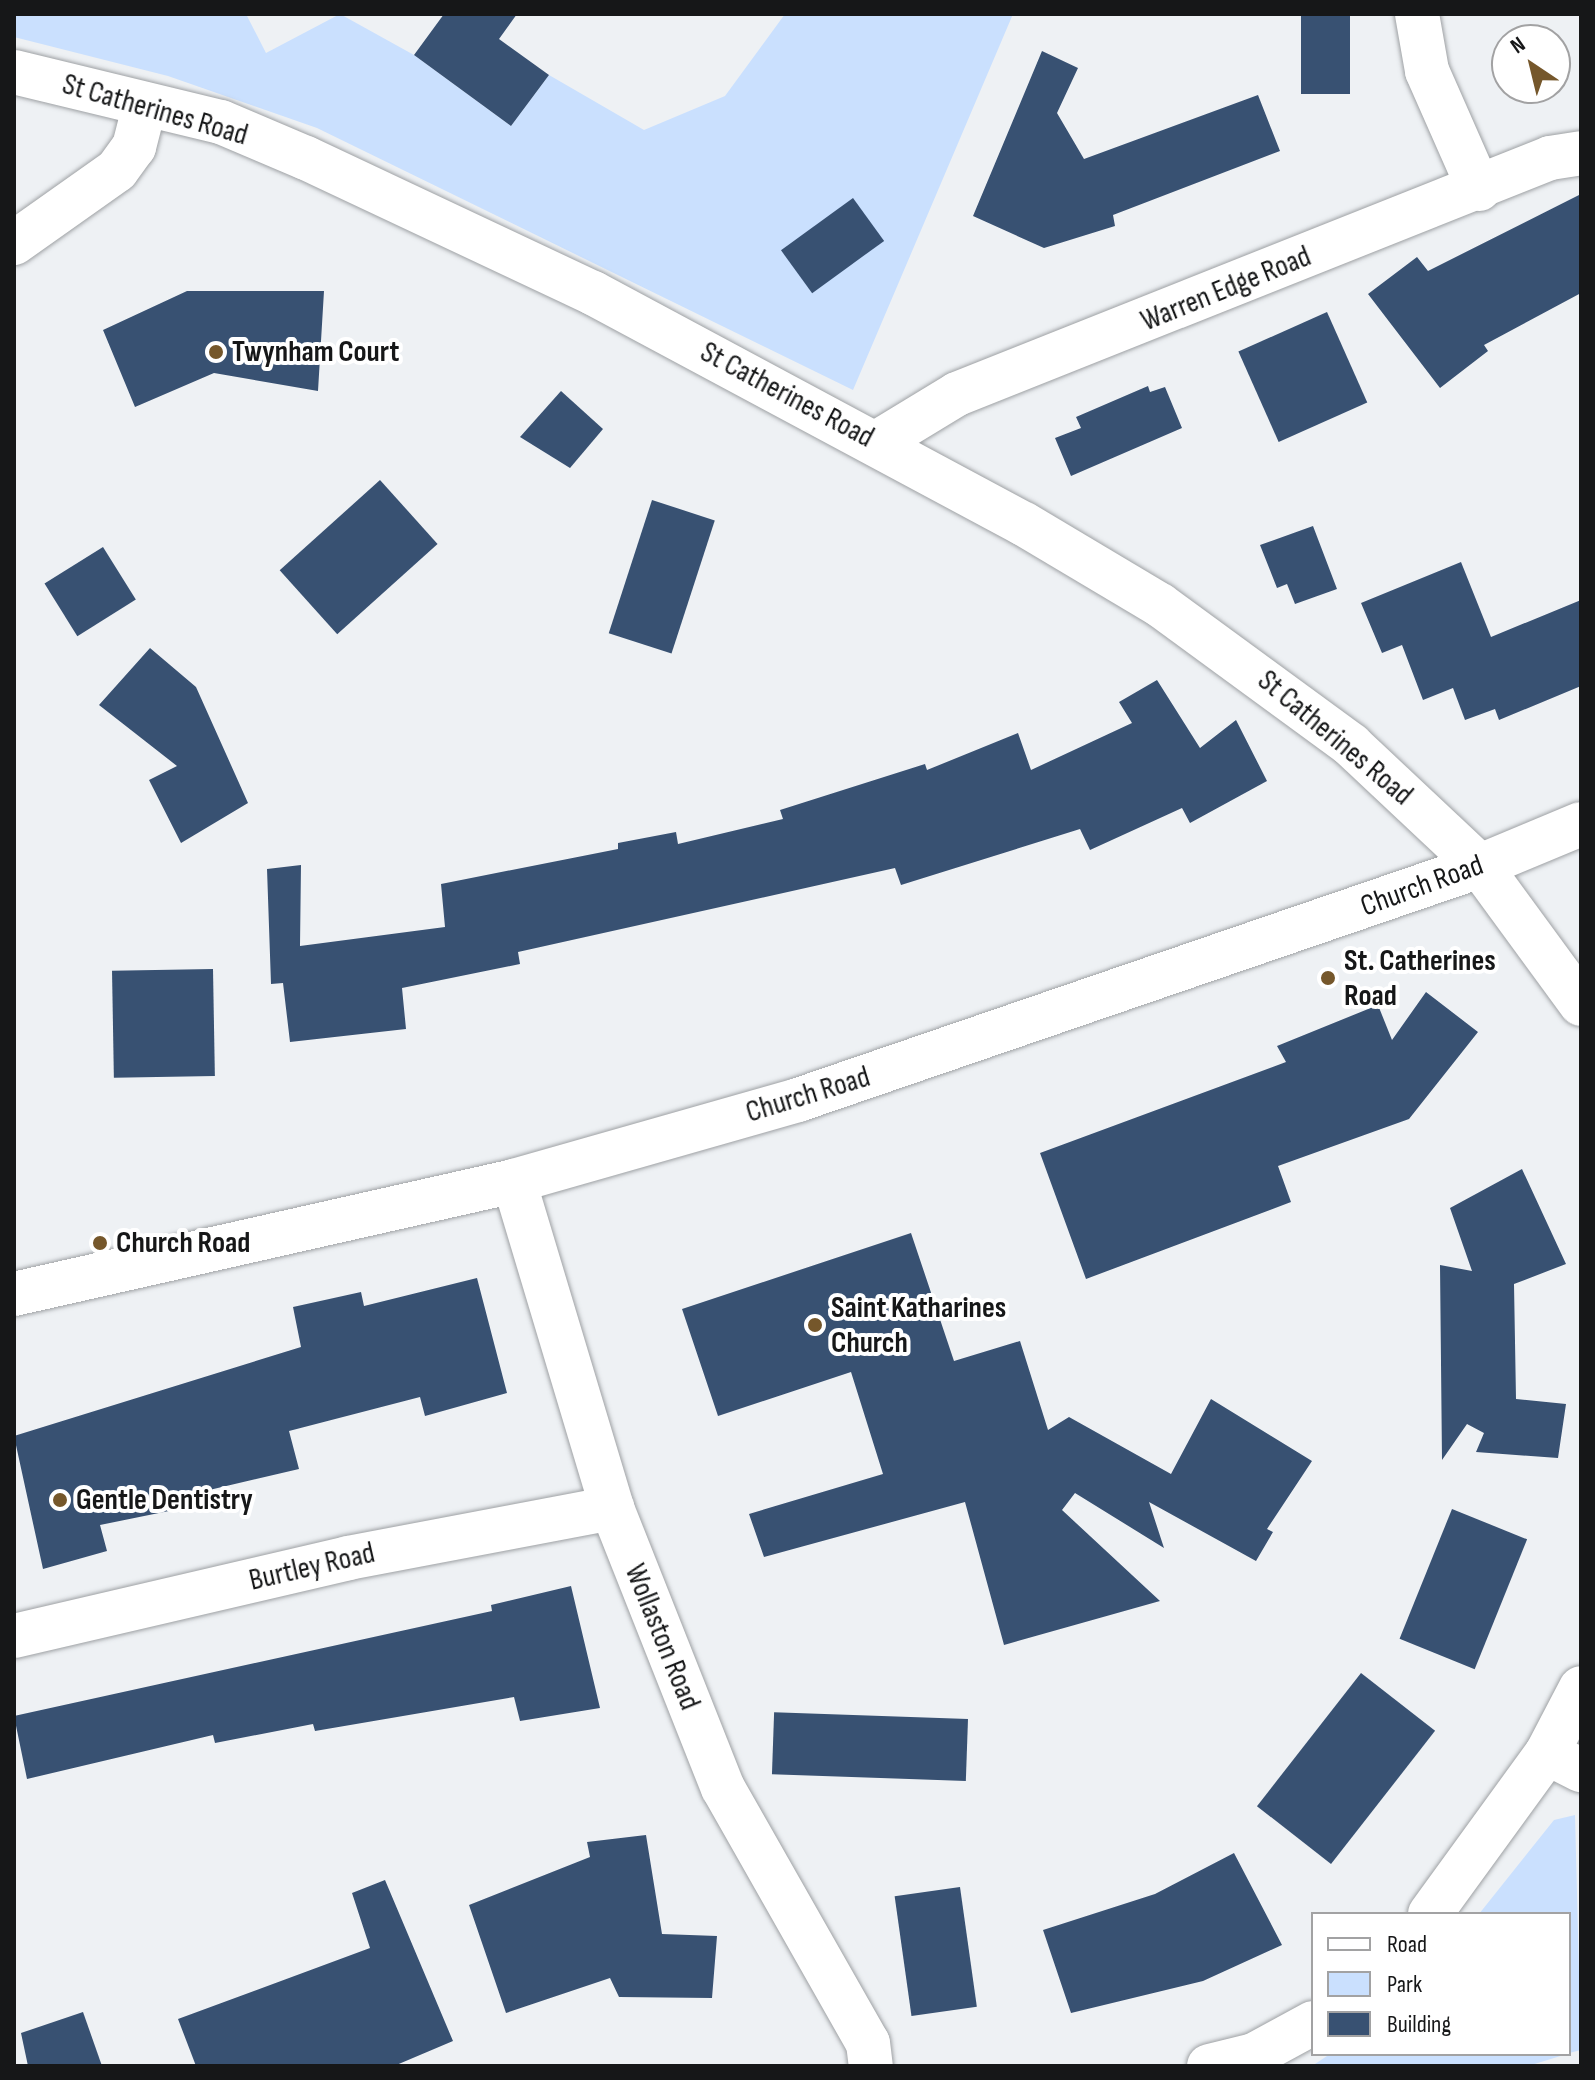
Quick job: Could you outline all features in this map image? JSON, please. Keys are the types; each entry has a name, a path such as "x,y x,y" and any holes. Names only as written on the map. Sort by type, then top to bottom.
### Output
{"street":[{"path":"1417,14 1427,71 1479,189"},
{"name":"St Catherines Road","path":"14,72 221,122 425,211 878,442 1248,664 1351,745 1480,866 1581,1004"},
{"path":"14,243 117,170 134,147 145,104"},
{"name":"Warren Edge Road","path":"878,442 957,394 1479,189 1550,158 1581,153"},
{"name":"Church Road","path":"14,1294 514,1181 798,1100 1480,866 1581,824"},
{"name":"Wollaston Road","path":"514,1181 612,1508 723,1788 868,2043 871,2066"},
{"name":"Burtley Road","path":"14,1636 348,1558 612,1508"},
{"path":"1432,1912 1564,1761 1581,1688"},
{"path":"1209,2066 1254,2055 1311,2024"}],"green space":[{"path":"14,14 246,14 266,53 340,14 414,55 511,126 549,75 644,130 725,96 785,14 1013,14 853,390 317,128 168,76 14,37"},
{"path":"1575,1815 1581,2050 1571,2052 1571,1912 1481,1912 1554,1820"},
{"path":"1327,2056 1560,2056 1528,2066 1312,2066"}],"building":[{"path":"444,14 517,14 499,39 549,75 511,126 414,55"},
{"path":"1301,14 1350,14 1350,94 1301,94"},
{"path":"1042,51 1078,68 1057,113 1084,159 1258,95 1280,151 1113,215 1115,226 1044,248 973,216"},
{"path":"1581,194 1581,293 1484,345 1488,351 1440,388 1368,294 1417,257 1428,271"},
{"path":"853,198 884,241 812,293 781,250"},
{"name":"Twynham Court","path":"187,291 324,291 318,391 214,373 135,407 103,330"},
{"path":"1327,312 1367,402 1279,442 1238,351"},
{"path":"1148,386 1150,392 1165,387 1182,428 1071,476 1055,438 1081,428 1076,417"},
{"path":"561,391 603,429 570,468 520,437"},
{"path":"380,480 438,544 337,634 280,570"},
{"path":"652,500 715,520 672,654 609,633"},
{"path":"1313,526 1337,589 1295,604 1287,584 1277,588 1260,545"},
{"path":"103,547 136,600 77,636 44,584"},
{"path":"1461,562 1491,637 1581,600 1581,686 1499,720 1495,709 1465,720 1453,688 1423,700 1402,645 1382,653 1361,603"},
{"path":"150,648 196,687 248,803 181,843 149,780 177,766 99,705"},
{"path":"1157,680 1200,748 1236,720 1267,781 1190,823 1182,808 1090,850 1080,829 901,885 895,868 518,952 520,964 402,988 406,1029 290,1042 283,983 271,984 267,869 301,865 300,946 445,927 441,884 618,849 618,843 676,832 678,844 783,819 780,810 925,764 927,770 1018,733 1031,770 1132,723 1119,702"},
{"path":"213,969 215,1076 114,1078 112,971"},
{"path":"1426,992 1478,1032 1409,1119 1278,1166 1291,1202 1086,1279 1040,1153 1286,1062 1277,1046 1378,1005 1392,1040"},
{"path":"1522,1169 1566,1264 1514,1284 1516,1399 1566,1404 1558,1458 1476,1452 1484,1433 1467,1424 1442,1460 1440,1265 1472,1271 1450,1208"},
{"path":"911,1233 954,1361 1020,1341 1048,1430 1069,1417 1171,1474 1211,1399 1312,1461 1267,1529 1273,1532 1256,1561 1149,1502 1164,1548 1075,1493 1062,1510 1160,1601 1004,1645 965,1502 764,1557 749,1514 883,1474 851,1372 718,1416 682,1309"},
{"path":"477,1278 507,1393 425,1416 420,1397 289,1431 299,1469 205,1491 208,1503 100,1525 107,1551 43,1569 14,1436 301,1347 293,1307 361,1292 364,1306"},
{"path":"1452,1509 1527,1539 1475,1669 1400,1639"},
{"path":"571,1586 600,1708 520,1721 514,1697 315,1731 313,1724 215,1743 213,1735 27,1779 14,1716 492,1611 491,1605"},
{"path":"1361,1673 1435,1731 1331,1864 1257,1806"},
{"path":"774,1712 968,1719 966,1781 772,1774"},
{"path":"646,1835 662,1934 717,1936 712,1998 619,1997 610,1978 506,2013 469,1905 590,1857 587,1842"},
{"path":"1234,1853 1282,1945 1203,1981 1071,2013 1043,1930 1155,1894"},
{"path":"385,1880 453,2041 394,2066 196,2066 178,2019 370,1948 352,1893"},
{"path":"960,1887 977,2007 911,2016 895,1896"},
{"path":"83,2012 102,2066 28,2066 21,2033"}],"place":[{"name":"Twynham Court","path":"216,352"},
{"name":"St. Catherines Road","path":"1328,978"},
{"name":"Church Road","path":"100,1243"},
{"name":"Saint Katharines Church","path":"815,1325"},
{"name":"Gentle Dentistry","path":"60,1500"}]}
